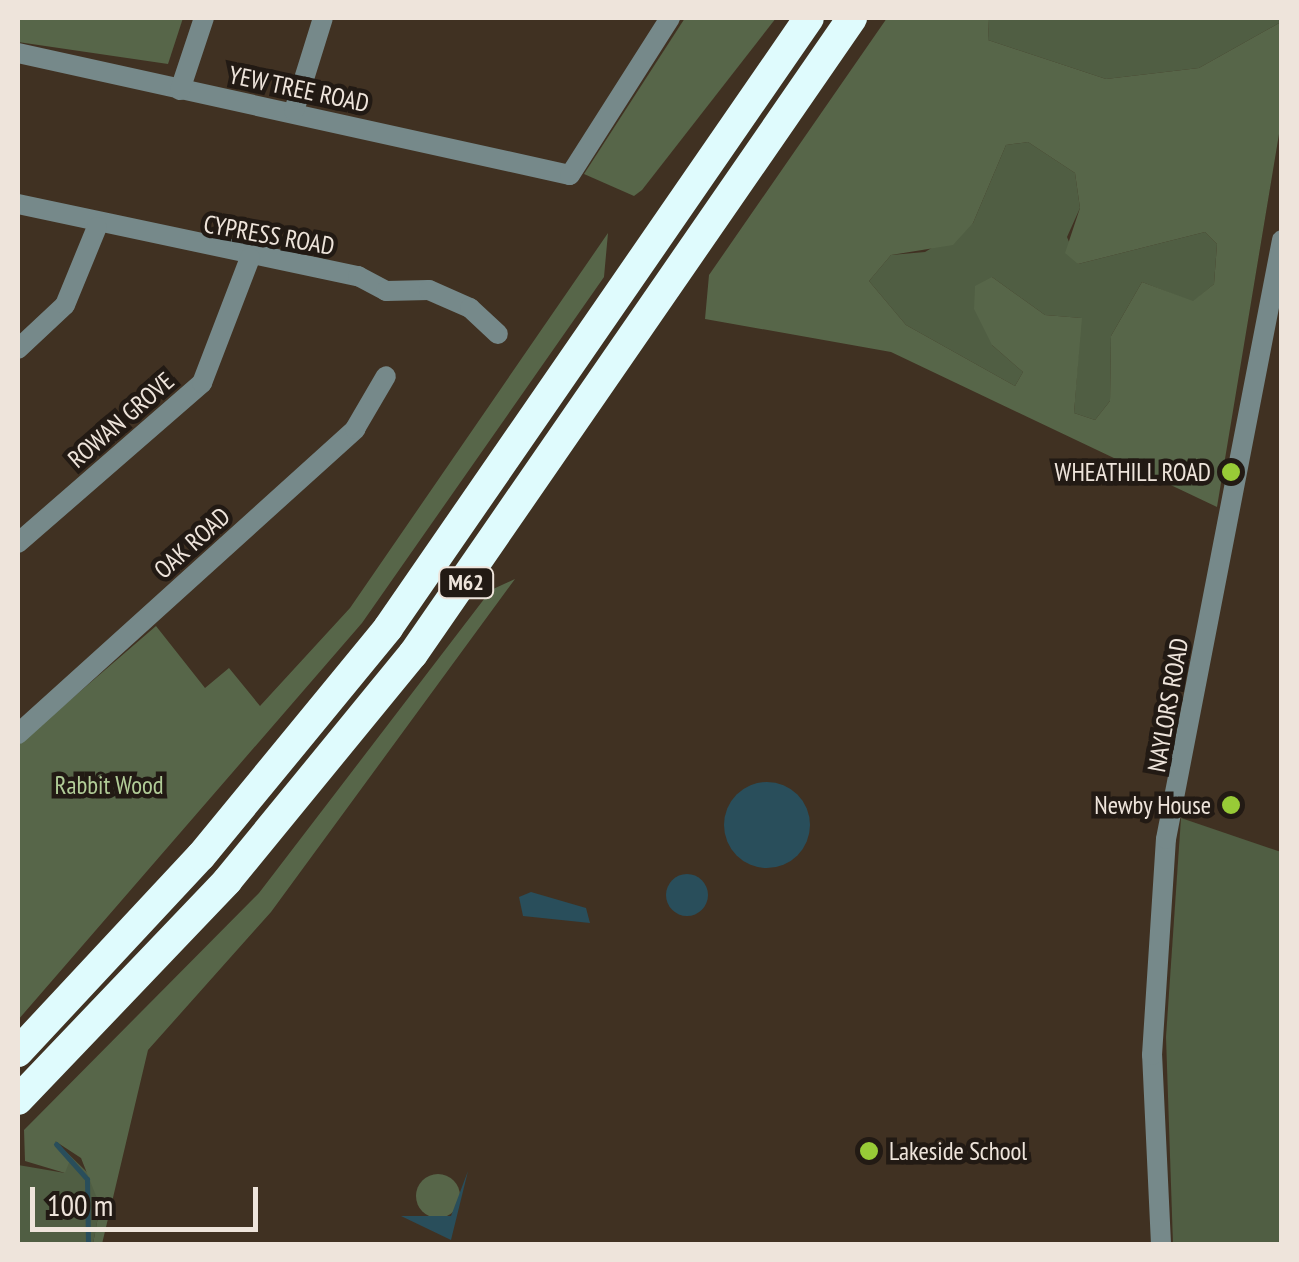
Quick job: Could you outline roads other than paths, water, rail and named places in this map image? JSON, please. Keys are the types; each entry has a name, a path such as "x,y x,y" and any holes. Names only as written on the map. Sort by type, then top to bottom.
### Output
{"highway":[{"name":"M62","path":"18,1052 201,856 388,628 809,18"},
{"name":"M62","path":"18,1100 227,880 412,654 852,18"}],"street":[{"path":"180,90 204,18"},
{"path":"294,112 323,18"},
{"name":"YEW TREE ROAD","path":"18,54 570,174 670,18"},
{"name":"CYPRESS ROAD","path":"18,204 97,227 358,276 386,292 429,290 470,308 498,334"},
{"path":"18,349 65,305 97,227"},
{"name":"NAYLORS ROAD","path":"1161,1244 1152,1055 1166,839 1282,240"},
{"name":"ROWAN GROVE","path":"18,543 202,383 250,258"},
{"name":"OAK ROAD","path":"18,734 356,430 386,376"}],"water":[{"path":"767,782 791,789 803,801 810,825 803,849 791,861 767,868 743,861 731,849 724,825 731,801 743,789"},
{"path":"687,874 702,880 708,895 702,910 687,916 672,910 666,895 672,880"},
{"path":"531,892 586,908 590,923 523,916 519,897"},
{"path":"468,1171 451,1240 401,1216 451,1216"}],"waterway":[{"path":"56,1144 87,1179 88,1244"}],"place":[{"name":"WHEATHILL ROAD","path":"1231,472"},
{"name":"Newby House","path":"1231,805"},
{"name":"Lakeside School","path":"869,1151"}],"park label":[{"name":"Rabbit Wood","path":"109,785"}]}
